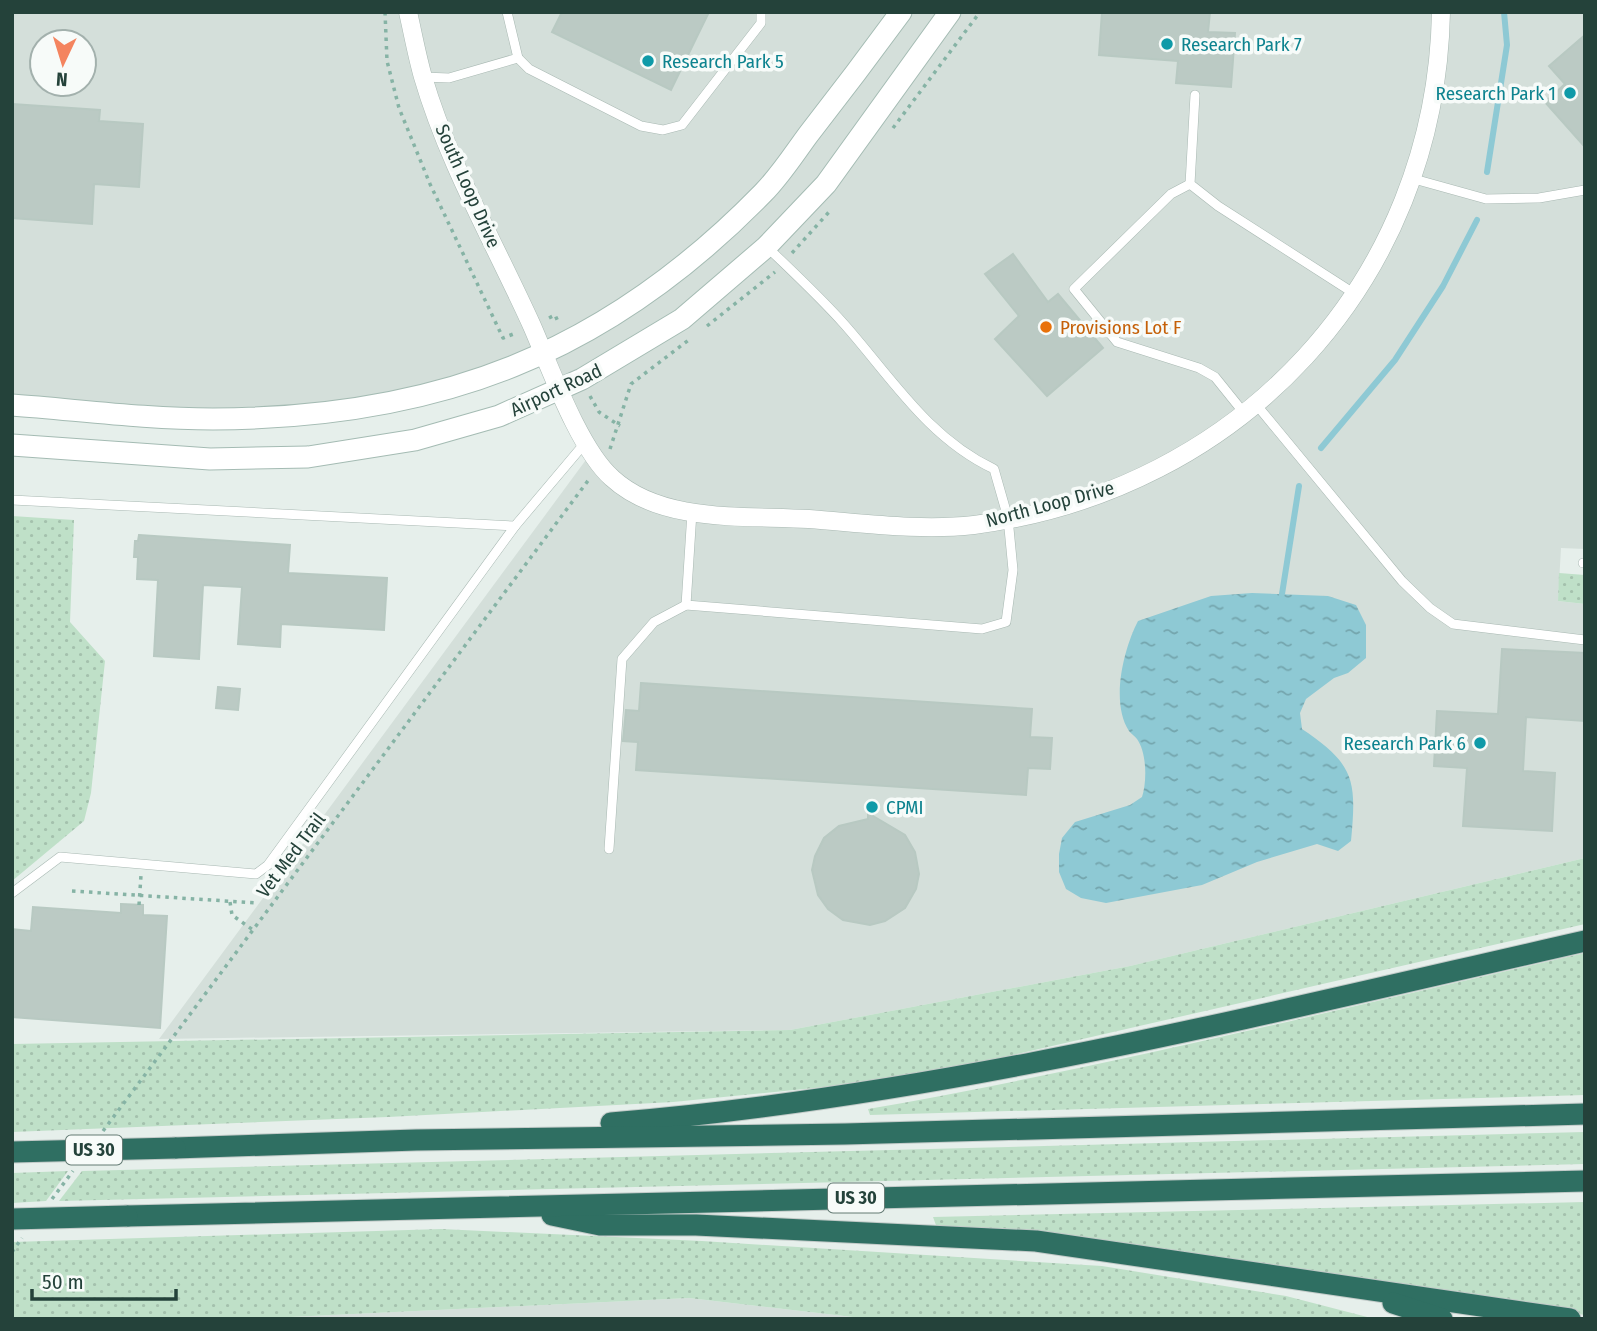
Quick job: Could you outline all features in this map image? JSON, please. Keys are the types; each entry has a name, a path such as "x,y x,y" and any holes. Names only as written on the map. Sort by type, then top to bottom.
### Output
{"highway":[{"path":"416,1140 641,1121 928,1083 1115,1045 1585,941"},
{"name":"US 30","path":"12,1152 416,1140 845,1134 1585,1114"},
{"name":"US 30","path":"21,1224 127,1216 1585,1181"},
{"path":"519,1208 600,1224 696,1224 1036,1241 1209,1264 1309,1283 1570,1319"},
{"path":"1309,1283 1442,1319"}],"main road":[{"name":"Airport Road","path":"12,405 209,419 356,411 448,390 544,355 625,308 668,279 712,243 765,190 901,12"},
{"name":"Airport Road","path":"12,446 210,459 308,457 415,440 499,416 600,371 682,319 766,247 825,184 950,12"}],"street":[{"name":"South Loop Drive","path":"408,12 423,77 443,133 558,390"},
{"name":"North Loop Drive","path":"558,390 599,465 629,491 645,500 692,512 948,527 1007,518 1093,496 1139,478 1185,454 1250,408 1304,360 1355,294 1397,222 1414,179 1435,86 1441,12"}],"lane":[{"path":"507,12 518,58 529,69 641,126 663,130 682,125 761,23 761,12"},
{"path":"423,77 449,78 518,58"},
{"path":"1190,184 1195,95"},
{"path":"1414,179 1486,199 1539,198 1585,190"},
{"path":"1190,184 1218,206 1355,294"},
{"path":"1190,184 1171,194 1088,271 1074,289 1117,342 1199,368 1215,377 1250,408 1402,581 1430,608 1453,624 1585,640"},
{"path":"608,849 622,659 654,622 686,605 982,629 1006,622 1013,570 1007,518 994,469 968,457 933,429 843,323 766,247"},
{"path":"12,893 60,857 256,874 268,865 515,526 587,442"},
{"path":"12,500 515,526"},
{"path":"686,605 692,512"}],"path":[{"path":"385,12 387,61 399,108 425,171 503,338 521,331"},
{"path":"791,254 814,230"},
{"path":"703,329 776,271"},
{"path":"545,319 555,315 559,326"},
{"path":"609,450 620,426 631,384 692,338"},
{"path":"590,398 599,412 620,426"},
{"name":"Vet Med Trail","path":"95,1142 592,475"},
{"path":"139,905 141,866"},
{"path":"72,891 257,903"},
{"path":"230,902 232,915 253,930"},
{"path":"46,1207 79,1163"},
{"path":"12,1252 21,1224"}],"shaded area":[{"path":"12,12 1585,12 1585,549 1561,548 1558,601 1585,604 1585,858 1130,966 790,1030 159,1039 591,453 540,355 302,415 12,400"},
{"path":"689,1298 870,1319 251,1319"}],"green space":[{"path":"12,516 74,520 70,622 105,661 91,793 84,821 12,881"},
{"path":"1559,573 1585,575 1585,604 1558,601"},
{"path":"1585,858 1585,924 969,1065 824,1087 673,1102 12,1132 12,1044 790,1030 1130,966"},
{"path":"1585,953 1585,1095 870,1115 868,1109 1227,1036"},
{"path":"1585,1132 1585,1164 59,1201 82,1171"},
{"path":"68,1171 46,1201 12,1203 12,1173"},
{"path":"1585,1202 1585,1315 1417,1289 937,1228 933,1217"},
{"path":"441,1229 702,1241 1102,1266 1286,1296 1375,1319 870,1319 689,1298 251,1319 12,1319 12,1242"}],"water":[{"path":"1252,593 1328,596 1356,605 1366,625 1366,658 1348,673 1334,678 1306,699 1300,713 1302,729 1342,763 1348,775 1353,802 1351,841 1338,851 1317,844 1257,862 1202,885 1106,903 1081,898 1066,889 1059,872 1062,838 1075,822 1130,805 1142,797 1144,791 1143,752 1123,719 1120,705 1124,660 1138,621 1211,596"}],"building":[{"name":"Research Park 5","path":"562,12 709,12 671,90 552,32"},
{"name":"Research Park 7","path":"1102,12 1210,12 1208,32 1235,33 1231,87 1176,83 1178,61 1099,55"},
{"name":"Research Park 1","path":"1585,35 1585,147 1545,102 1565,84 1549,66"},
{"path":"12,104 100,110 99,121 143,124 139,187 94,184 92,224 12,218"},
{"name":"Provisions Lot F","path":"1013,254 1048,302 1058,294 1103,348 1047,396 995,339 1019,316 985,274"},
{"path":"139,535 290,545 288,573 387,578 384,630 281,624 280,647 238,644 242,587 203,585 199,659 154,656 158,580 137,579 138,557 134,557 135,541 138,541"},
{"name":"Research Park 6","path":"1502,649 1585,653 1585,721 1526,717 1523,771 1555,773 1552,831 1463,826 1467,768 1434,766 1437,711 1498,714"},
{"name":"CPMI","path":"641,683 1032,709 1030,737 1052,738 1050,769 1028,768 1026,795 636,770 638,742 623,741 626,710 639,711"},
{"path":"218,687 240,689 238,710 216,708"},
{"path":"868,813 905,835 915,852 919,874 916,889 905,908 885,921 870,925 843,920 828,909 818,895 812,870 815,856 824,838 839,826 868,819"},
{"path":"121,904 143,905 143,915 167,916 160,1028 12,1017 12,929 31,931 33,907 121,913"}],"waterway":[{"path":"1487,172 1507,45 1504,12"},
{"path":"1321,448 1395,360 1443,286 1477,220"},
{"path":"1282,594 1299,486"}],"place":[{"name":"Research Park 7","path":"1167,44"},
{"name":"Research Park 5","path":"648,61"},
{"name":"Research Park 1","path":"1570,93"},
{"name":"Provisions Lot F","path":"1046,327"},
{"name":"Research Park 6","path":"1480,743"},
{"name":"CPMI","path":"872,807"}]}
